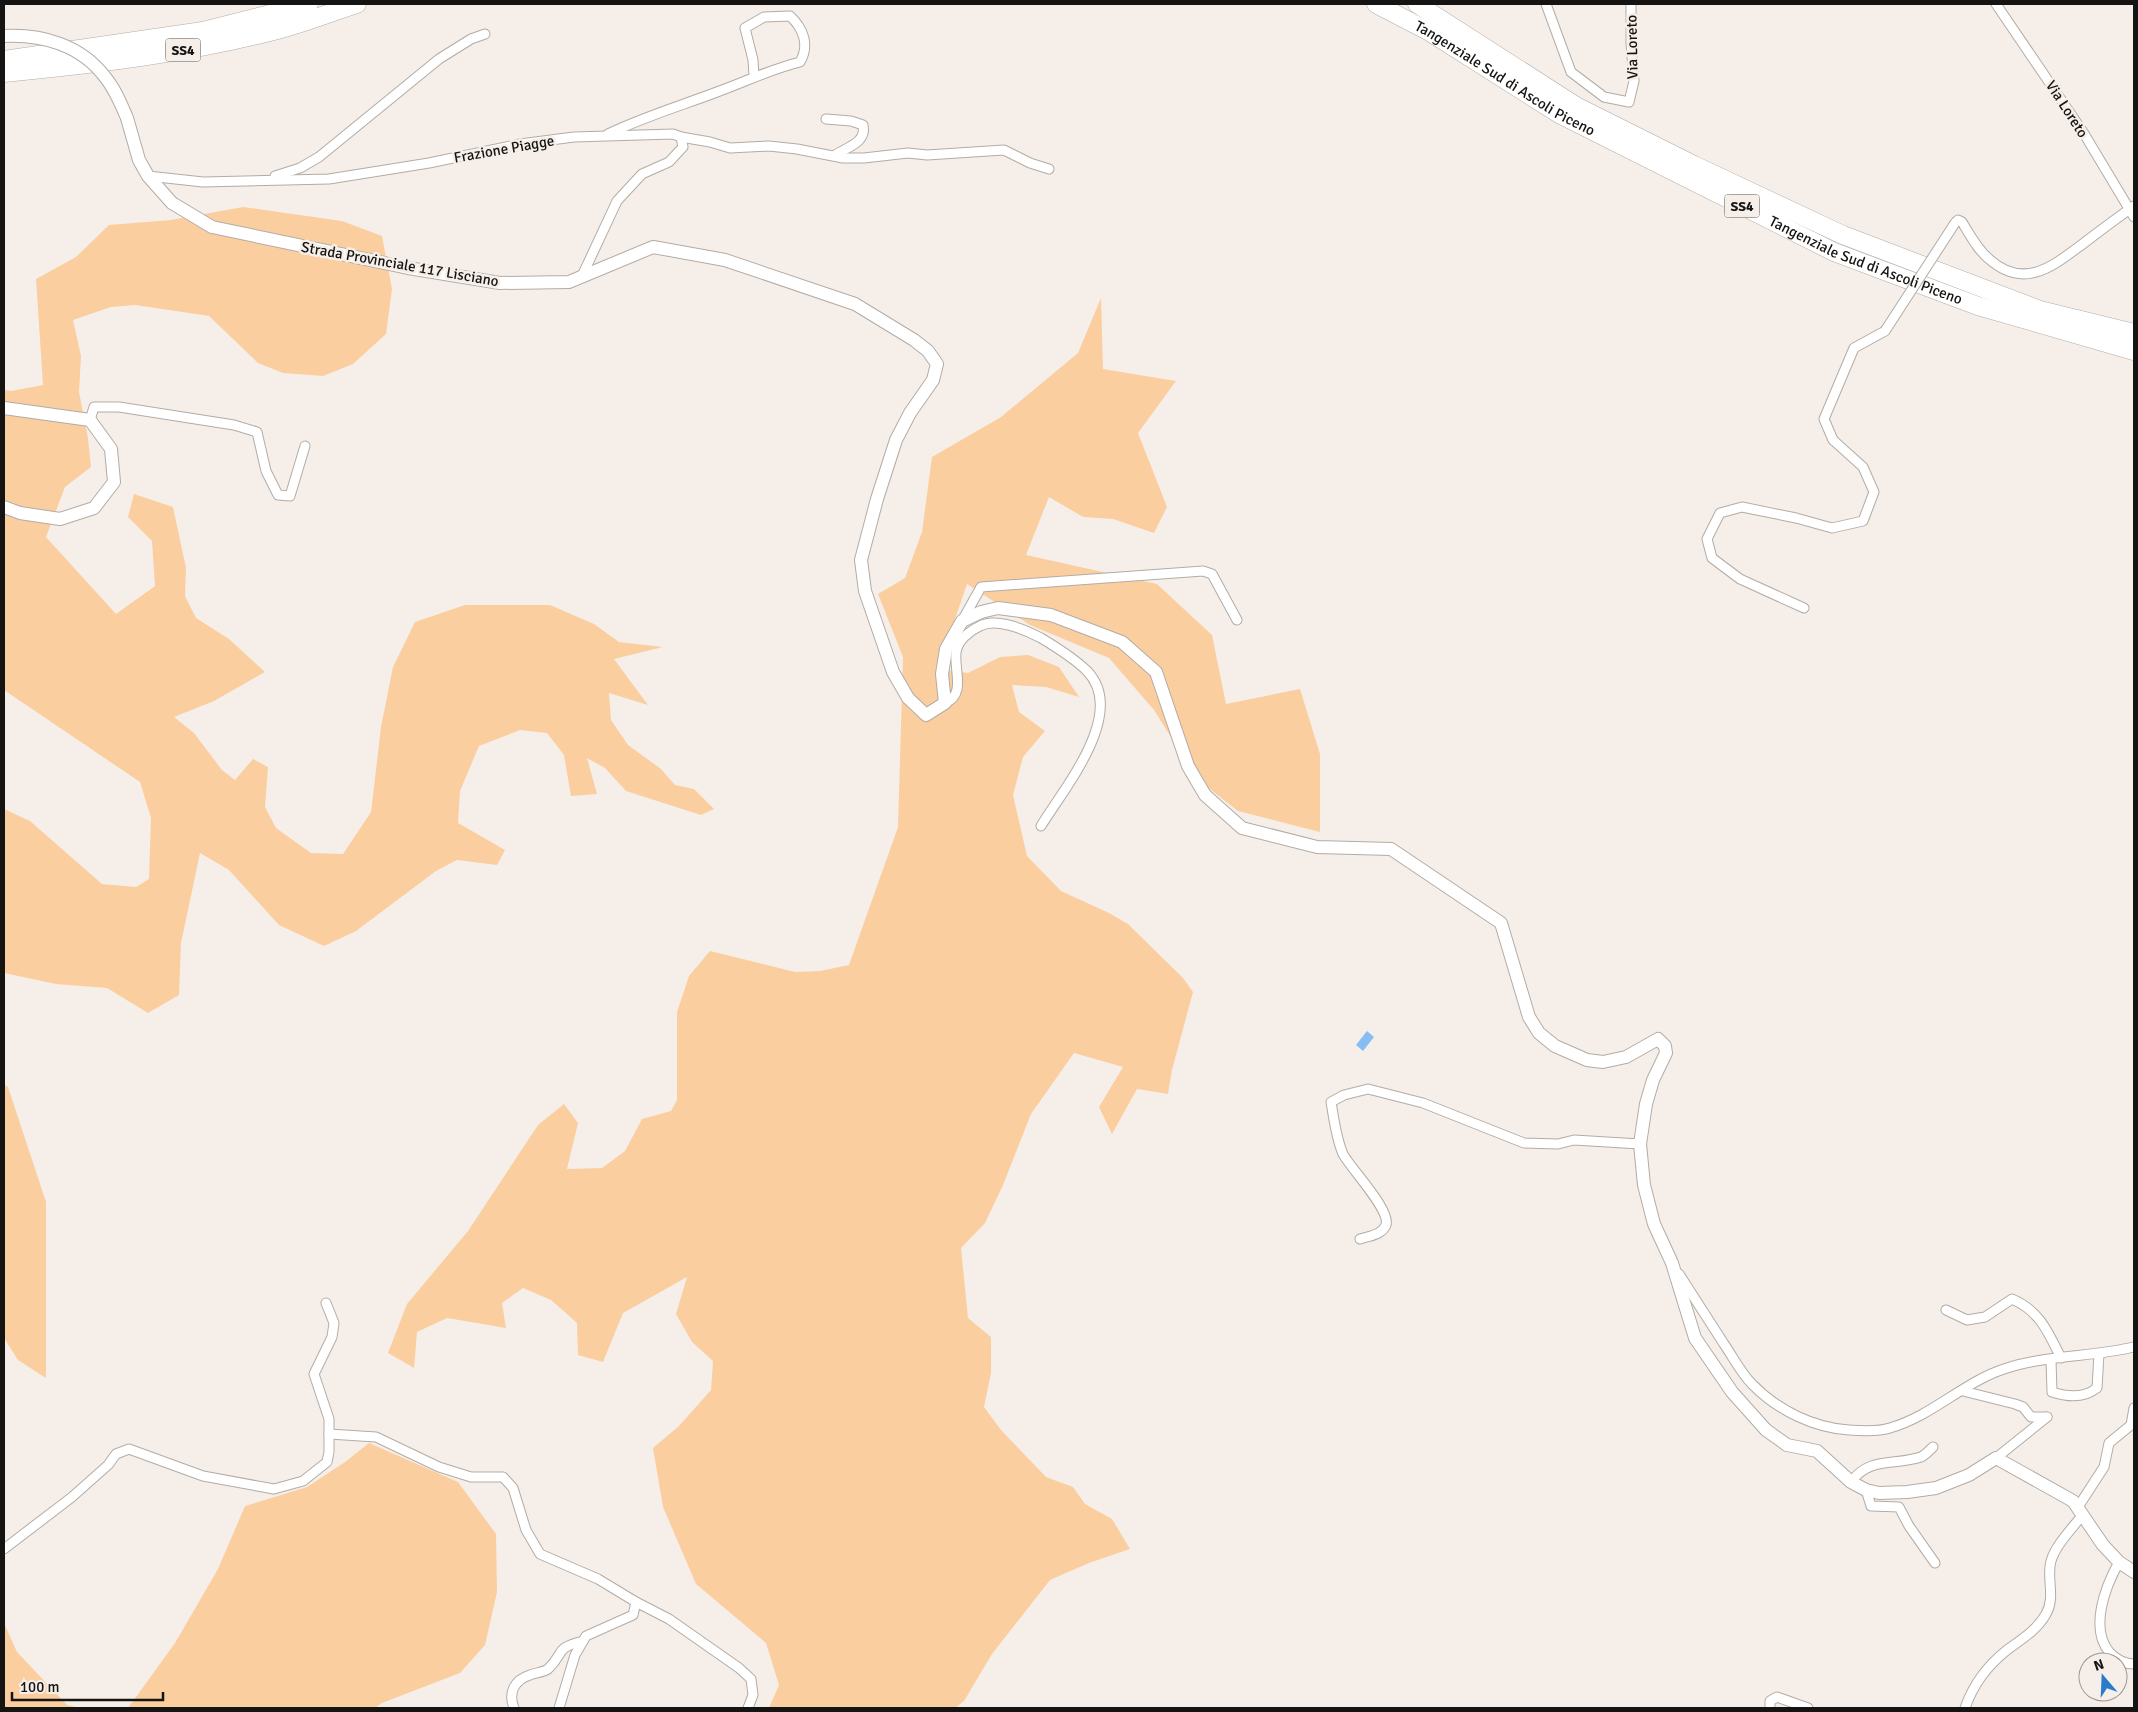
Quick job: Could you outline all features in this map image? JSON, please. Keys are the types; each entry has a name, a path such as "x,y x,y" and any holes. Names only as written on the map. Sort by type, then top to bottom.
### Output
{"highway":[{"name":"SS4","path":"6,64 110,45 203,31 309,4"},
{"name":"SS4","path":"6,64 115,61 209,46 282,28 357,4"},
{"name":"Tangenziale Sud di Ascoli Piceno","path":"1376,4 1428,30 1559,114 1834,252 1978,306 2134,351"},
{"name":"Tangenziale Sud di Ascoli Piceno","path":"1417,4 1576,106 1694,165 1843,235 2040,310 2134,333"}],"street":[{"name":"Via Loreto","path":"1546,4 1571,72 1604,97 1628,102 1634,81 1631,43 1631,4"},
{"name":"Via Loreto","path":"1996,4 2083,132 2133,210"},
{"path":"603,136 641,118 714,94 779,67 800,62 804,54 805,38 798,24 790,16 764,17 745,28 753,60 754,76"},
{"path":"245,181 283,175 319,157 439,59 471,39 485,34"},
{"name":"Strada Provinciale 117 Lisciano","path":"4,36 39,37 60,43 78,52 106,77 127,118 139,160 148,176 172,203 212,227 408,268 500,283 569,282 653,247 725,260 855,304 886,321 928,351 937,364 933,380 910,413 896,440 877,498 861,560 864,591 892,672 908,698 926,715 945,703"},
{"path":"826,120 851,121 863,125 862,138 835,155"},
{"name":"Frazione Piagge","path":"148,176 203,182 329,179 429,163 520,144 574,137 672,134 730,148 769,146 835,155 843,158 864,158 908,153 927,155 1004,150 1030,163 1048,169"},
{"path":"582,276 617,201 642,174 669,162 683,147 681,137"},
{"path":"1804,608 1740,579 1712,558 1707,539 1720,512 1742,507 1796,518 1832,528 1863,521 1874,492 1863,467 1833,440 1824,419 1854,348 1885,331 1955,223 1958,220 1962,222 1981,252 2001,268 2019,274 2034,273 2056,264 2133,210"},
{"path":"90,420 94,407 119,407 234,425 257,432 266,470 278,495 290,496 305,446"},
{"path":"4,408 90,420 111,449 114,482 94,508 60,519 20,513 4,507"},
{"path":"1040,826 1080,765 1098,725 1101,712 1099,691 1088,672 1067,655 1028,630 1006,624 982,624 966,634 956,652 958,666 957,693 952,701 945,703 942,674 946,649 981,587 1202,571 1212,574 1237,620"},
{"path":"962,621 981,612 998,608 1051,614 1122,642 1156,672 1188,766 1205,795 1242,828 1317,847 1391,849 1501,924 1529,1017 1539,1033 1554,1046 1587,1060 1603,1062 1626,1057 1658,1039 1666,1046 1666,1053 1651,1088 1640,1144 1644,1185 1654,1224 1672,1264 1695,1338 1732,1392 1766,1430 1788,1445 1816,1451 1851,1482 1866,1490 1879,1493 1936,1488 1969,1475 1996,1458 2047,1417 2030,1417 2022,1407 2015,1404 1963,1391"},
{"path":"1360,1239 1380,1233 1385,1227 1386,1220 1375,1197 1344,1154 1336,1132 1331,1102 1344,1096 1368,1089 1423,1103 1524,1143 1558,1144 1574,1140 1640,1144"},
{"path":"1672,1264 1752,1384 1771,1401 1809,1422 1838,1430 1890,1429 1924,1414 2004,1368 2134,1347"},
{"path":"1946,1310 1968,1320 1985,1317 2012,1299 2032,1310 2047,1331 2061,1358"},
{"path":"4,1549 72,1497 108,1465 116,1454 130,1449 203,1476 274,1489 302,1481 321,1468 326,1462 329,1419 314,1374 332,1337 334,1323 326,1303"},
{"path":"2051,1360 2052,1392 2062,1395 2088,1395 2097,1388 2099,1354"},
{"path":"1965,1708 1987,1670 2001,1655 2030,1634 2048,1612 2052,1592 2051,1561 2104,1467 2109,1443 2131,1425 2134,1408"},
{"path":"329,1434 376,1438 439,1467 471,1477 503,1477 513,1488 526,1530 540,1554 598,1579 669,1619 739,1668 751,1679 753,1695 748,1708"},
{"path":"1851,1482 1858,1472 1868,1466 1922,1457 1934,1447"},
{"path":"1996,1458 2073,1501 2103,1545 2120,1562 2134,1572"},
{"path":"1866,1490 1872,1506 1899,1507 1909,1526 1935,1563"},
{"path":"2120,1562 2107,1587 2102,1610 2101,1635 2106,1648 2114,1658 2123,1663 2134,1664"},
{"path":"559,1708 574,1655 586,1636 633,1615 636,1602"},
{"path":"514,1708 510,1698 516,1684 527,1676 547,1670 560,1650 568,1644 583,1641"},
{"path":"1770,1708 1770,1701 1777,1697 1808,1708"}],"shaded area":[{"path":"243,207 342,221 382,236 392,289 386,334 353,364 323,376 283,373 258,363 209,316 135,305 111,307 73,320 81,356 79,392 88,438 91,467 65,487 46,537 116,614 155,586 152,541 128,517 134,494 173,507 186,568 185,596 196,618 229,639 265,672 214,701 174,717 194,733 222,770 235,780 253,759 268,767 265,807 276,828 311,853 343,854 371,812 381,727 393,667 415,622 465,605 550,605 594,624 619,642 663,647 614,659 648,705 609,693 611,720 628,745 661,769 675,785 694,789 714,809 701,815 626,791 605,768 587,758 597,794 571,796 564,755 547,733 520,730 479,746 460,791 458,823 505,850 497,865 457,860 436,871 356,931 324,946 279,925 229,870 200,853 181,943 179,995 148,1013 107,988 56,984 4,973 4,809 30,821 102,884 136,887 149,879 151,818 140,782 4,690 4,390 11,391 43,385 36,279 76,257 109,225 171,220"},
{"path":"1101,298 1103,369 1176,381 1138,433 1167,507 1154,533 1113,519 1083,517 1049,497 1026,555 1157,584 1212,635 1226,704 1300,689 1320,754 1320,832 1238,811 1206,786 1182,755 1154,710 1109,658 1030,625 967,584 938,669 968,673 1000,657 1028,655 1059,667 1079,697 1046,687 1012,685 1019,712 1045,731 1023,757 1013,795 1027,856 1061,891 1128,924 1183,978 1193,992 1172,1070 1168,1094 1137,1089 1112,1134 1099,1107 1123,1067 1074,1053 1031,1114 1003,1185 985,1223 961,1248 968,1318 991,1337 991,1373 984,1407 1001,1430 1046,1477 1073,1487 1085,1504 1112,1519 1130,1549 1089,1563 1050,1580 992,1654 964,1701 955,1708 769,1708 779,1685 766,1643 696,1584 663,1507 653,1448 679,1426 711,1390 713,1361 692,1342 676,1314 687,1277 623,1313 603,1362 578,1355 577,1323 551,1300 523,1288 502,1303 506,1328 447,1318 417,1332 414,1368 388,1353 407,1304 468,1231 538,1125 564,1104 578,1123 567,1169 602,1168 625,1151 642,1119 671,1111 677,1100 677,1012 689,976 710,951 795,972 820,971 849,965 898,827 903,657 878,594 905,578 922,532 932,457 1001,417 1078,353"},
{"path":"4,1085 8,1087 46,1202 46,1378 18,1360 4,1338"},
{"path":"369,1443 458,1482 496,1534 497,1592 485,1645 460,1673 382,1703 375,1708 128,1708 175,1643 218,1569 245,1506 307,1487 345,1462"},
{"path":"4,1623 17,1652 67,1705 80,1708 4,1708"}],"water":[{"path":"1367,1031 1374,1037 1363,1051 1356,1045"}]}
